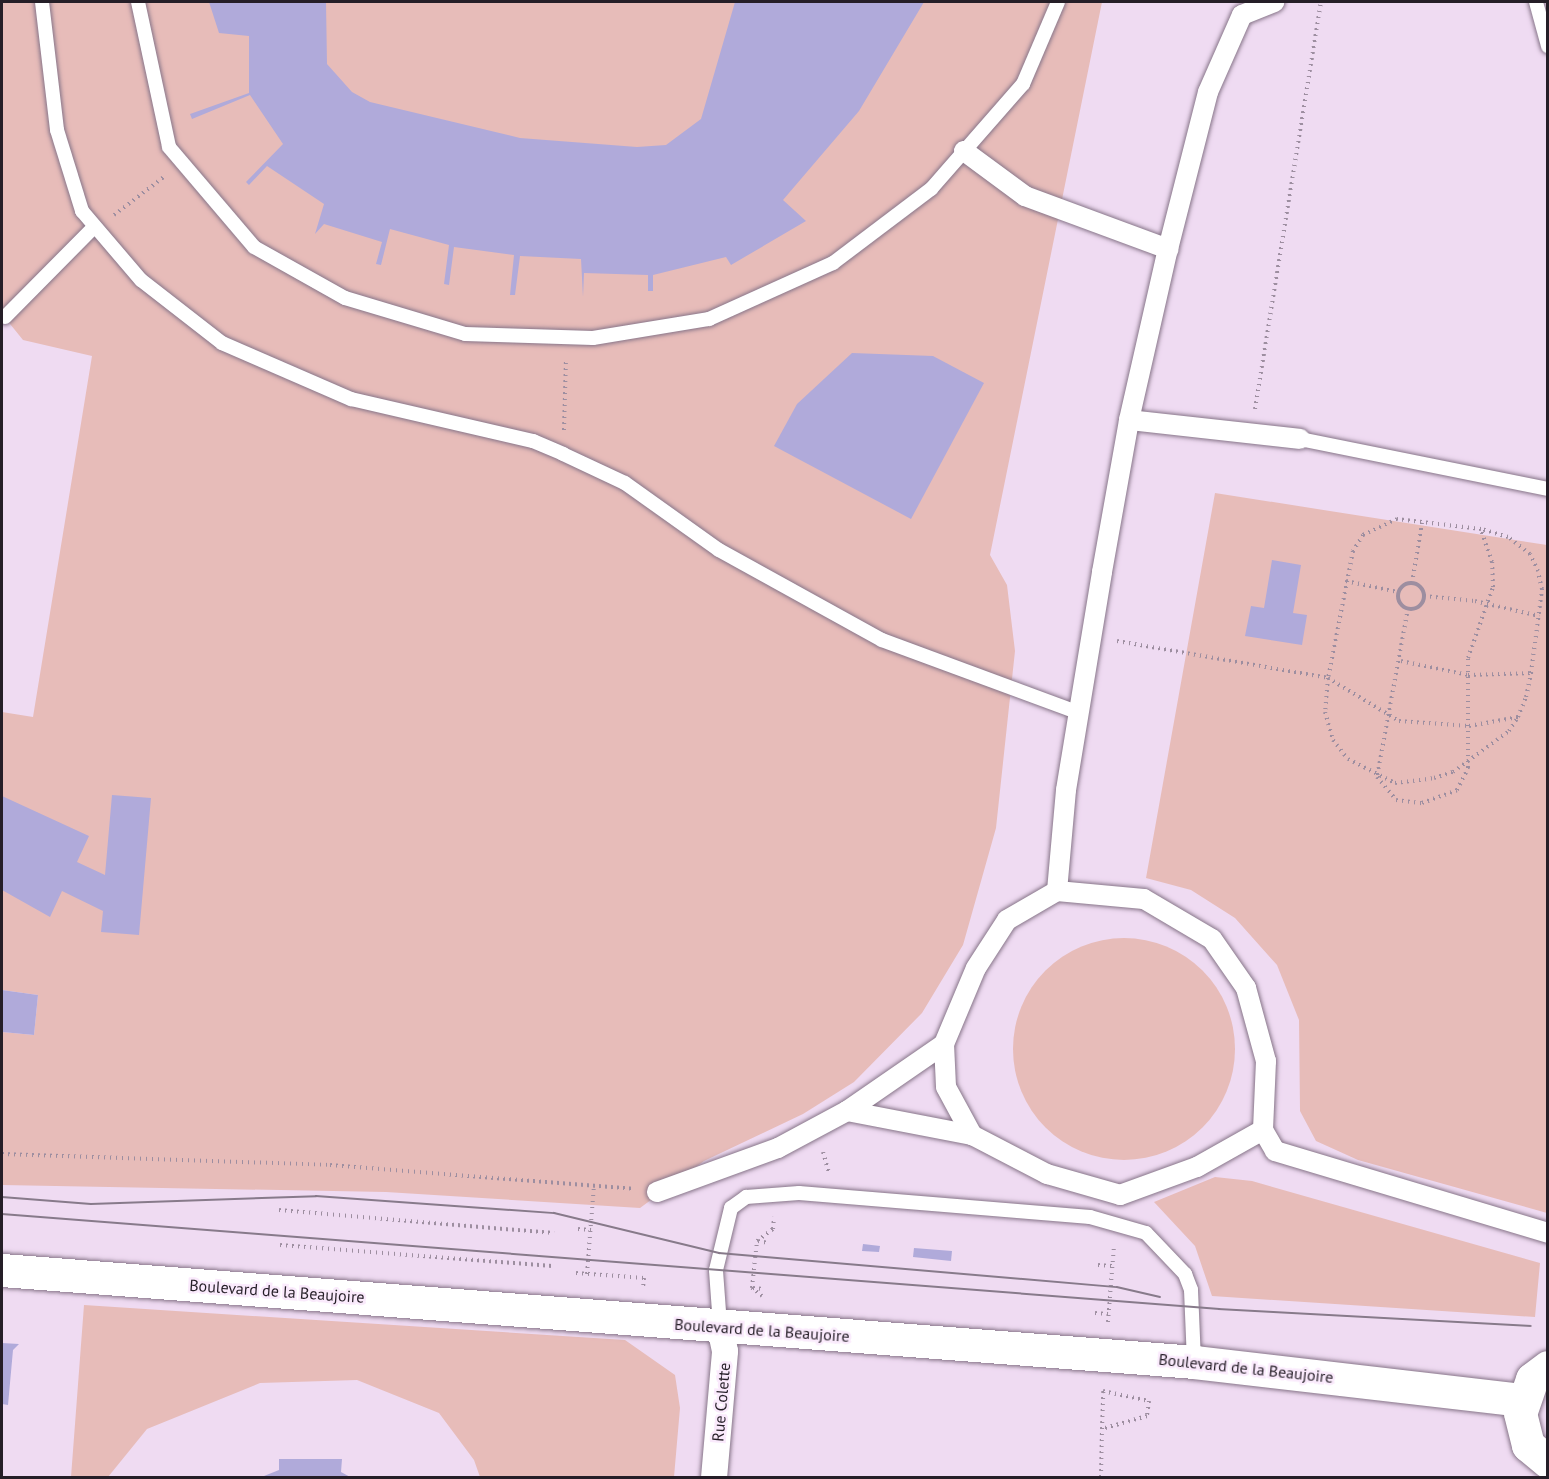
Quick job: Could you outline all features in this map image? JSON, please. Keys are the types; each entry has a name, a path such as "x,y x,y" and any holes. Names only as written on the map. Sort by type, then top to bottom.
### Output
{"main road":[{"name":"Boulevard de la Beaujoire","path":"2,1270 1194,1362 1521,1400"},
{"path":"1548,1367 1521,1400 1521,1429 1528,1445 1548,1462"}],"street":[{"path":"1057,891 1078,713 1091,636 1129,420 1168,249 1208,92 1242,15 1274,2"},
{"path":"964,151 1024,196 1168,249"},
{"path":"1129,420 1300,439"},
{"path":"972,1134 946,1087 944,1044 976,968 1007,920 1057,891 1144,899 1212,939 1246,988 1266,1061 1263,1130 1275,1151 1548,1233"},
{"path":"657,1192 778,1148 847,1111 944,1044"},
{"path":"847,1111 972,1134 1047,1174 1120,1195 1197,1167 1263,1130"},
{"name":"Rue Colette","path":"714,1478 725,1350 720,1327"}],"lane":[{"path":"42,2 57,130 93,228 141,280 222,343 351,399 533,441 564,454 625,483 719,550 882,640 1078,713"},
{"path":"138,2 170,147 254,247 345,298 465,334 593,338 709,319 833,263 931,189 1023,84 1058,2"},
{"path":"1536,2 1548,46"},
{"path":"4,317 93,228"},
{"path":"1300,439 1548,489"},
{"path":"720,1327 716,1270 731,1208 746,1197 777,1194 1116,1221 1146,1233 1185,1274 1191,1290 1194,1362"}],"path":[{"path":"1254,434 1257,382 1321,2"},
{"path":"93,228 183,163"},
{"path":"564,454 565,382"},
{"path":"1377,777 1414,782 1453,772 1469,760 1496,742 1518,717 1531,673 1542,589 1530,554 1508,537 1481,529 1397,519 1363,535 1346,581 1328,678 1325,712 1333,740 1348,759 1377,777 1396,800 1422,803 1457,790 1469,760 1468,675 1472,638 1493,587 1492,562 1481,529"},
{"path":"1346,581 1398,592 1412,583 1422,523"},
{"path":"1412,583 1424,596 1485,603 1539,616"},
{"path":"1377,777 1401,660 1408,608 1398,592"},
{"path":"1408,608 1418,606 1424,596"},
{"path":"1091,636 1189,656 1328,678 1389,718 1469,726 1518,717"},
{"path":"1401,660 1468,675 1531,673"},
{"path":"2,1154 330,1165 657,1192"},
{"path":"576,1273 587,1274 594,1185"},
{"path":"752,1288 757,1241 773,1229 777,1194"},
{"path":"279,1210 554,1233"},
{"path":"1105,1356 1116,1221"},
{"path":"578,1229 591,1230"},
{"path":"757,1241 769,1243"},
{"path":"280,1245 552,1266"},
{"path":"1098,1265 1112,1266"},
{"path":"752,1288 764,1289"},
{"path":"752,1288 771,1302 769,1331"},
{"path":"1095,1313 1108,1314"},
{"path":"1548,1313 1548,1328"},
{"path":"1101,1477 1102,1429 1103,1391 1149,1401 1148,1416 1102,1429"}],"shaded area":[{"path":"2,2 1102,2 990,555 1007,585 1015,651 996,828 963,945 922,1013 854,1082 803,1114 704,1161 640,1208 386,1192 2,1185 2,1032 34,1035 38,995 2,990 2,712 33,717 92,356 23,340 2,314"},
{"path":"1215,493 1547,545 1547,1213 1358,1160 1316,1141 1300,1111 1299,1020 1277,965 1235,918 1191,890 1146,878"},
{"path":"1113,938 1135,938 1166,946 1203,970 1227,1007 1233,1027 1235,1049 1233,1071 1227,1091 1203,1128 1166,1152 1135,1160 1113,1160 1082,1152 1045,1128 1021,1091 1013,1060 1013,1038 1021,1007 1045,970 1082,946"},
{"path":"1215,1177 1252,1181 1540,1263 1535,1317 1212,1296 1195,1246 1154,1202"},
{"path":"84,1305 625,1340 675,1375 680,1408 674,1477 480,1477 474,1460 439,1413 357,1380 260,1383 147,1429 108,1477 71,1477"}],"building":[{"path":"209,2 326,2 327,64 352,92 370,102 520,138 637,147 666,145 701,119 735,2 924,2 859,111 783,200 806,221 731,265 726,257 653,275 653,291 648,291 648,275 584,273 583,297 581,259 520,256 515,295 510,295 514,255 454,247 449,285 444,284 449,245 390,229 381,265 376,264 382,242 324,224 315,234 324,204 267,166 249,185 246,182 283,144 250,95 192,119 190,114 249,93 249,36 219,33"},
{"path":"852,353 933,356 984,383 911,519 774,446 797,404"},
{"path":"1272,560 1301,565 1293,613 1307,615 1302,645 1245,636 1251,606 1264,608"},
{"path":"112,795 151,798 139,935 101,932 103,911 62,891 50,917 2,890 2,796 89,836 77,862 105,875"},
{"path":"2,990 38,995 34,1035 2,1032"},
{"path":"863,1244 880,1246 879,1252 862,1251"},
{"path":"914,1248 952,1251 951,1261 913,1257"},
{"path":"2,1343 19,1344 13,1350 8,1405 2,1404"},
{"path":"279,1459 342,1459 341,1472 352,1478 259,1478 279,1470"}],"tram line":[{"path":"2,1197 91,1204 316,1196 554,1213 719,1253 1117,1287 1160,1297"},
{"path":"2,1214 1219,1309 1531,1326"}]}
